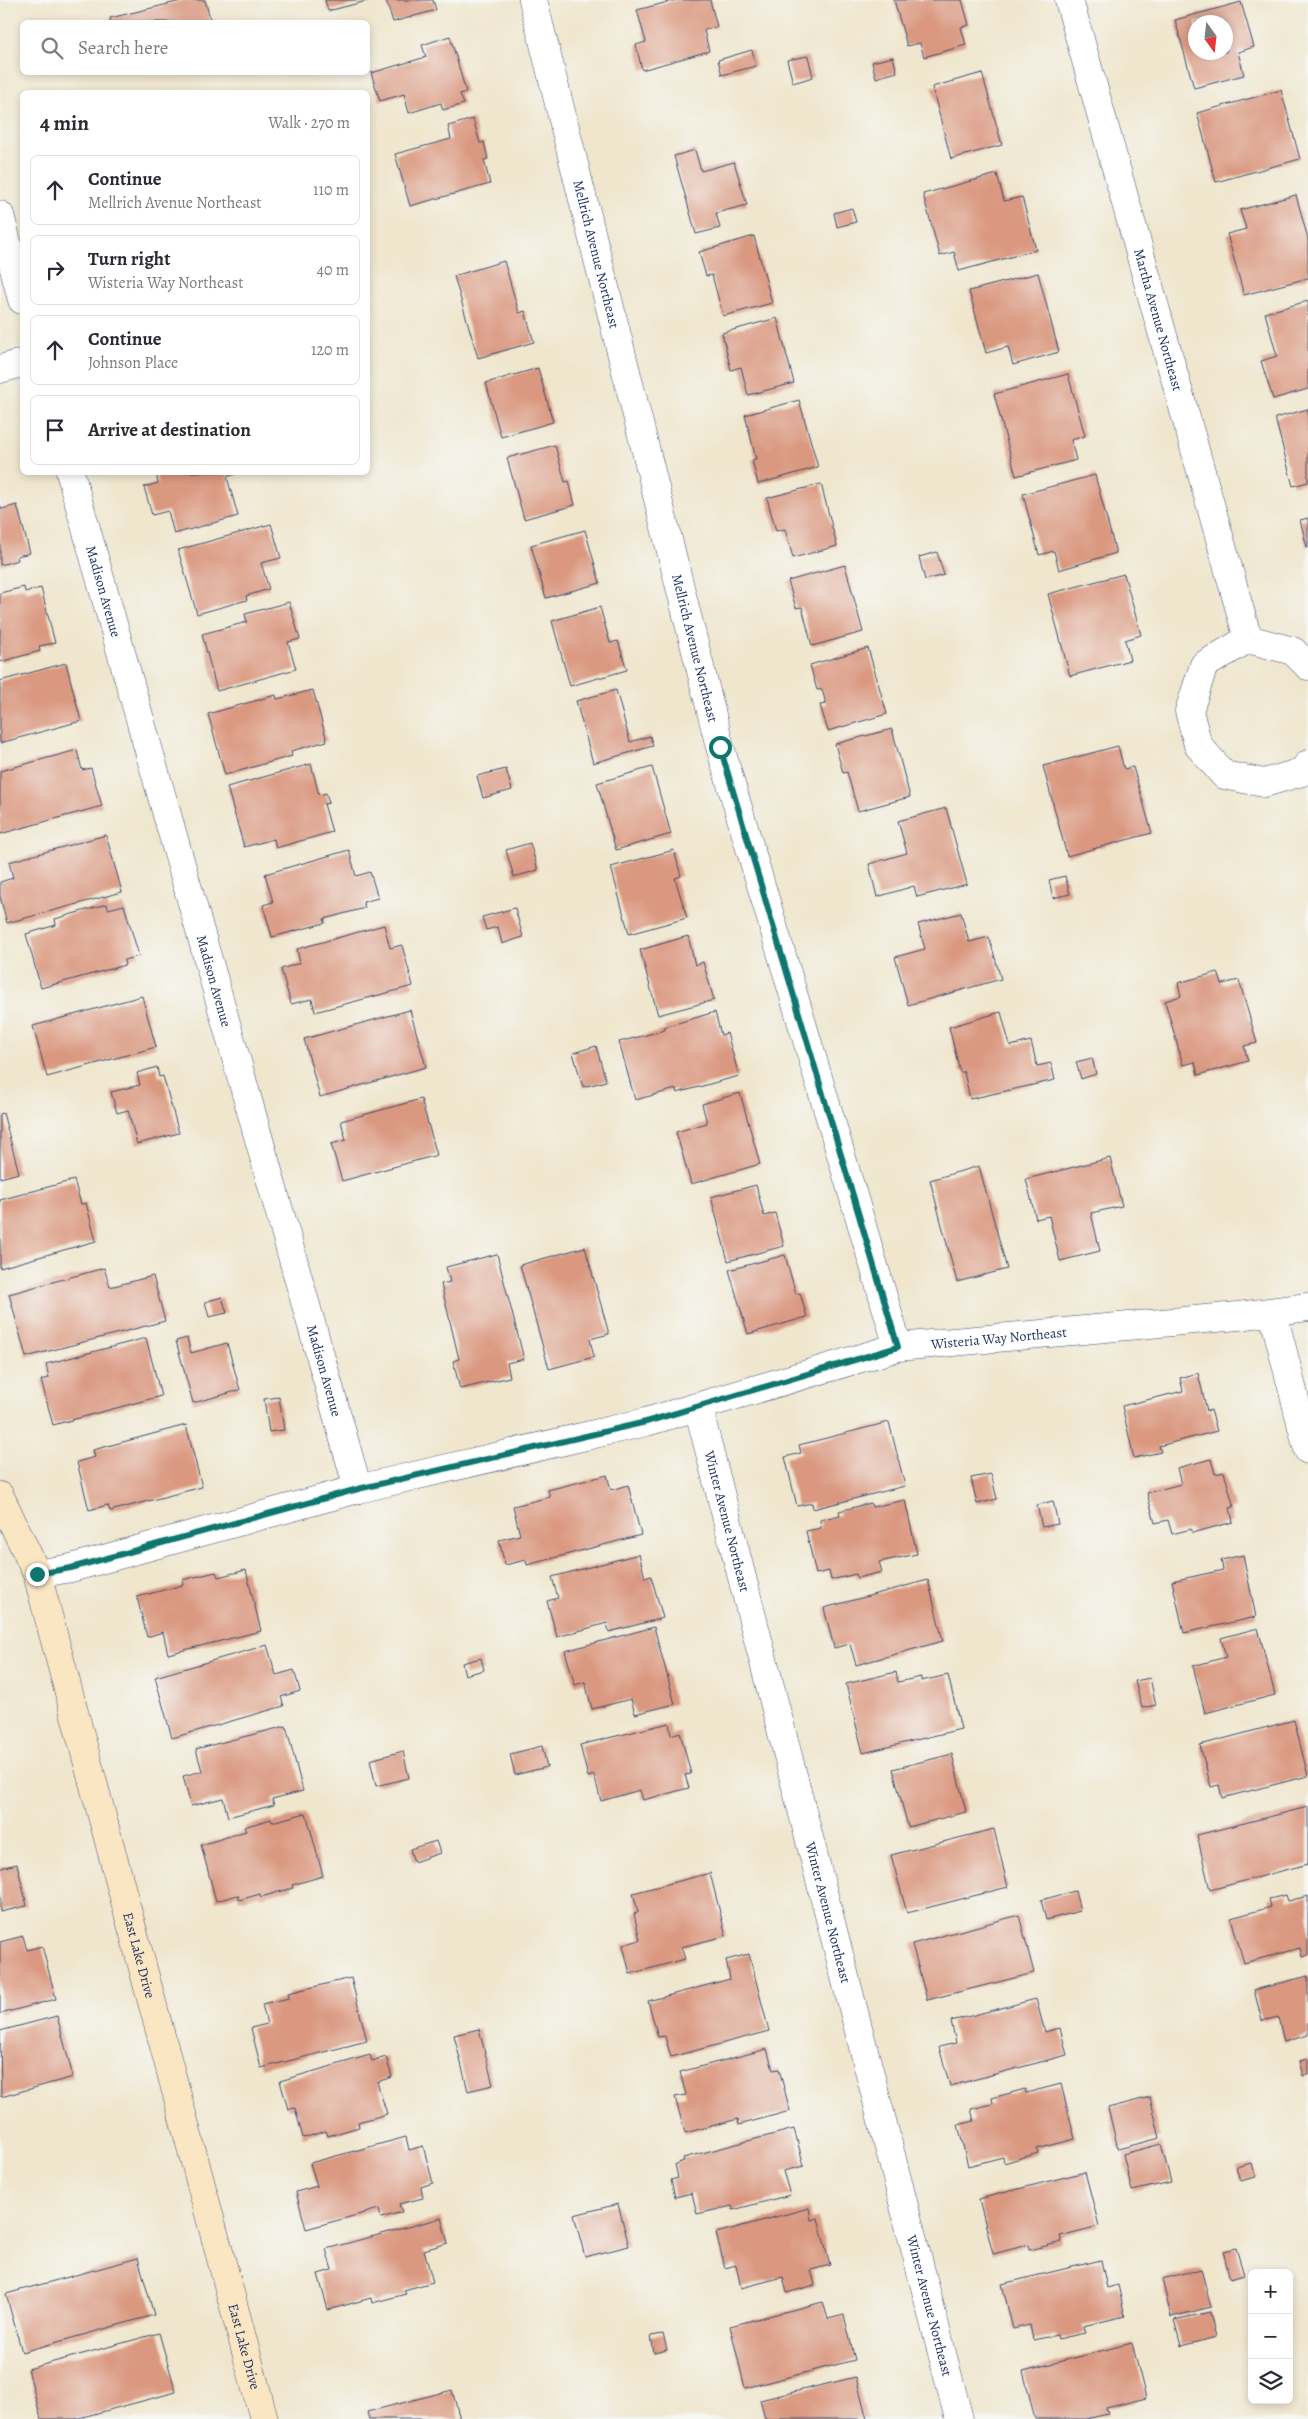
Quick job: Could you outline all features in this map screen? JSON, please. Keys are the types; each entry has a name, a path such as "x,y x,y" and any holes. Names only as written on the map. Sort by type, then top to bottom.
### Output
{"street":[{"name":"Mellrich Avenue Northeast","path":"533,0 720,747 898,1347"},
{"name":"Martha Avenue Northeast","path":"1069,0 1248,639"},
{"path":"0,215 20,292"},
{"path":"0,369 20,364"},
{"name":"Madison Avenue","path":"71,475 358,1489"},
{"path":"1308,666 1293,651 1248,639 1204,665 1189,711 1198,745 1224,775 1264,783 1302,772 1308,764"},
{"name":"Wisteria Way Northeast","path":"37,1574 71,1568 358,1489 646,1422 898,1347 1272,1313 1308,1308"},
{"path":"1272,1313 1308,1450"},
{"name":"Winter Avenue Northeast","path":"698,1407 959,2419"},
{"name":"East Lake Drive","path":"0,1496 37,1574 264,2419"}],"building":[{"path":"185,0 205,0 210,20 110,20 110,18"},
{"path":"325,0 367,0 367,1 328,11"},
{"path":"386,0 433,0 436,10 393,22"},
{"path":"676,0 710,0 717,27 704,30 709,51 642,70 636,45 646,42 637,10"},
{"path":"894,0 962,0 969,25 961,27 966,45 924,57 920,43 907,46"},
{"path":"1241,2 1254,47 1238,52 1244,75 1194,88 1175,20 1188,16 1188,60 1233,60 1233,15 1193,15"},
{"path":"450,36 466,92 460,94 464,104 443,110 441,103 409,113 404,94 380,101 371,73 426,57 422,45"},
{"path":"752,50 756,66 722,75 718,60"},
{"path":"808,56 813,77 793,83 787,60"},
{"path":"893,57 897,72 876,78 872,62"},
{"path":"982,73 1002,145 951,159 932,87"},
{"path":"1281,90 1300,159 1216,182 1197,113"},
{"path":"473,119 480,143 484,142 488,159 484,160 490,184 410,206 395,154 451,139 448,126"},
{"path":"695,150 701,171 734,162 747,205 716,213 720,228 696,234 674,156"},
{"path":"997,174 1004,201 1022,197 1036,250 959,271 954,252 940,256 923,194"},
{"path":"1296,195 1308,239 1308,278 1244,295 1227,234 1246,229 1240,210"},
{"path":"852,208 856,222 837,227 834,213"},
{"path":"754,236 772,303 723,316 712,275 706,276 699,252"},
{"path":"504,261 519,313 525,311 534,342 478,358 454,276"},
{"path":"1038,273 1059,352 1013,365 1008,347 986,353 969,291"},
{"path":"1308,301 1308,389 1273,399 1261,361 1277,356 1265,313"},
{"path":"777,318 794,383 748,395 741,367 731,370 722,333"},
{"path":"538,368 553,422 501,437 486,383"},
{"path":"1068,374 1085,436 1071,440 1076,460 1016,476 994,394"},
{"path":"799,400 818,467 758,484 752,460 756,459 745,415"},
{"path":"1308,409 1308,482 1293,486 1275,418"},
{"path":"555,445 565,482 569,481 575,505 524,519 507,458"},
{"path":"157,475 232,475 227,477 238,516 174,534 168,511 152,515 144,487 158,483"},
{"path":"1095,475 1116,553 1059,570 1054,551 1039,555 1023,494"},
{"path":"821,484 837,546 793,558 785,529 776,531 767,498"},
{"path":"0,505 2,509 17,505 30,553 17,556 18,560 0,565"},
{"path":"1308,518 1308,547 1307,547 1300,520"},
{"path":"271,524 281,558 261,563 269,589 246,596 247,600 197,614 178,550"},
{"path":"585,530 600,583 546,598 531,545"},
{"path":"937,552 944,575 925,580 919,557"},
{"path":"845,565 863,632 812,646 802,607 796,608 788,581"},
{"path":"1124,574 1141,635 1125,640 1130,660 1070,676 1048,594"},
{"path":"24,587 25,592 41,588 55,643 39,646 40,651 0,662 0,593"},
{"path":"289,602 300,639 288,642 296,669 217,691 202,634 247,622 245,614"},
{"path":"600,607 610,643 618,641 627,670 570,686 552,621"},
{"path":"868,648 887,714 828,731 820,705 826,704 822,689 817,690 810,665"},
{"path":"66,663 81,721 0,743 0,681"},
{"path":"313,690 327,741 291,751 292,756 225,775 208,714 276,695 277,699"},
{"path":"616,690 630,742 650,736 653,746 593,763 576,701"},
{"path":"892,729 910,797 858,811 847,772 843,773 835,744"},
{"path":"1118,746 1124,769 1133,767 1152,833 1067,856 1043,766"},
{"path":"77,750 82,770 91,768 102,806 0,834 0,771"},
{"path":"311,764 319,795 326,793 329,803 324,804 332,832 276,848 274,839 244,847 227,787"},
{"path":"652,767 671,834 616,850 597,783"},
{"path":"506,769 512,790 483,798 477,776"},
{"path":"946,808 967,884 917,897 914,886 877,897 869,864 907,853 898,821"},
{"path":"106,835 122,892 7,923 0,897 0,882 13,878 9,862"},
{"path":"530,843 538,870 514,877 506,850"},
{"path":"349,850 356,876 370,872 378,898 363,902 365,908 324,919 325,923 272,937 263,905 273,902 265,874"},
{"path":"674,850 681,876 675,878 687,918 629,934 611,867"},
{"path":"1065,876 1070,894 1053,898 1049,880"},
{"path":"107,904 108,909 124,905 139,956 124,960 125,965 41,988 26,934 56,925 55,919"},
{"path":"515,908 523,937 502,944 498,927 486,930 482,917"},
{"path":"961,913 969,942 989,937 1001,979 908,1005 895,957 925,949 918,924"},
{"path":"384,925 390,948 402,945 413,986 315,1012 312,999 291,1004 281,969 300,963 297,949"},
{"path":"688,936 695,965 703,962 714,1000 658,1015 640,950"},
{"path":"1218,972 1222,984 1239,980 1257,1043 1244,1046 1248,1061 1198,1075 1195,1062 1183,1065 1165,1001 1181,996 1178,983"},
{"path":"142,996 156,1047 47,1077 33,1026"},
{"path":"410,1010 426,1067 320,1097 304,1039"},
{"path":"715,1012 721,1035 727,1033 739,1076 677,1093 676,1089 635,1100 619,1042 665,1030 664,1027"},
{"path":"1001,1012 1010,1046 1031,1041 1037,1066 1051,1063 1055,1080 970,1099 964,1072 960,1072 949,1027"},
{"path":"596,1046 606,1081 583,1087 573,1053"},
{"path":"1092,1058 1096,1074 1081,1079 1076,1062"},
{"path":"157,1067 159,1077 163,1076 179,1133 137,1144 128,1110 117,1113 111,1092 140,1085 137,1073"},
{"path":"740,1093 760,1164 691,1184 676,1132 707,1123 702,1104"},
{"path":"421,1099 437,1155 342,1181 331,1144 346,1140 341,1121"},
{"path":"3,1113 19,1173 0,1178 0,1114"},
{"path":"1110,1158 1122,1206 1091,1213 1100,1251 1060,1261 1049,1216 1036,1219 1026,1179"},
{"path":"979,1166 1007,1269 957,1282 930,1180"},
{"path":"74,1180 81,1204 86,1203 96,1241 0,1268 0,1200"},
{"path":"756,1185 764,1216 775,1213 784,1246 728,1261 711,1197"},
{"path":"585,1247 609,1334 590,1339 594,1357 549,1369 520,1265"},
{"path":"497,1254 524,1359 507,1363 510,1377 460,1389 453,1361 459,1359 441,1284 450,1282 446,1267"},
{"path":"785,1255 796,1294 800,1293 807,1317 748,1334 729,1270"},
{"path":"104,1268 110,1287 153,1276 165,1321 26,1357 9,1294"},
{"path":"222,1297 227,1313 209,1317 205,1302"},
{"path":"146,1338 161,1396 53,1425 41,1380 49,1378 46,1364"},
{"path":"187,1338 191,1353 227,1343 240,1390 193,1403 176,1341"},
{"path":"1198,1373 1207,1411 1211,1410 1217,1431 1159,1446 1161,1452 1134,1458 1122,1406 1183,1391 1180,1378"},
{"path":"279,1397 284,1430 269,1432 264,1399"},
{"path":"889,1422 905,1486 813,1509 812,1503 797,1506 785,1457 801,1453 799,1445"},
{"path":"186,1425 202,1487 110,1511 108,1505 89,1510 77,1462 95,1457 93,1450"},
{"path":"1211,1459 1215,1474 1224,1472 1234,1507 1230,1508 1233,1522 1192,1533 1191,1529 1172,1534 1168,1520 1155,1523 1147,1493 1181,1484 1177,1468"},
{"path":"991,1474 997,1499 977,1504 971,1478"},
{"path":"607,1475 611,1490 628,1485 641,1535 527,1565 526,1560 505,1565 499,1540 520,1535 513,1506 550,1497 548,1490"},
{"path":"905,1500 917,1554 879,1562 882,1572 857,1578 856,1574 831,1580 829,1571 816,1574 806,1531 821,1528 820,1520 840,1515 839,1511 871,1503 872,1507"},
{"path":"1053,1501 1058,1524 1042,1527 1037,1505"},
{"path":"639,1554 645,1578 651,1576 663,1618 609,1632 607,1623 557,1637 547,1601 558,1598 552,1577"},
{"path":"1243,1555 1256,1617 1184,1633 1172,1581 1223,1570 1221,1560"},
{"path":"246,1570 261,1631 168,1654 163,1632 147,1637 137,1597 183,1585 182,1580 216,1572 218,1577"},
{"path":"928,1580 943,1641 856,1665 850,1644 834,1648 824,1608"},
{"path":"654,1627 675,1704 635,1714 631,1699 592,1709 585,1682 575,1685 565,1651"},
{"path":"1258,1628 1275,1695 1205,1713 1193,1666 1226,1657 1221,1638"},
{"path":"267,1645 276,1675 294,1670 300,1691 281,1697 284,1706 172,1738 155,1677"},
{"path":"481,1658 484,1670 465,1675 462,1663"},
{"path":"896,1672 898,1682 921,1677 921,1681 948,1675 961,1729 863,1753 846,1684"},
{"path":"1150,1678 1156,1705 1142,1708 1135,1681"},
{"path":"1294,1720 1308,1776 1222,1798 1219,1785 1211,1787 1200,1745"},
{"path":"669,1723 671,1735 680,1732 691,1774 685,1775 689,1788 643,1800 640,1790 601,1801 594,1775 588,1777 580,1745"},
{"path":"286,1726 303,1791 272,1799 274,1805 228,1817 223,1798 191,1806 183,1776 202,1771 196,1749"},
{"path":"542,1746 547,1767 515,1775 510,1754"},
{"path":"403,1751 409,1778 376,1786 370,1760"},
{"path":"952,1754 966,1812 908,1827 893,1769"},
{"path":"1308,1807 1308,1864 1210,1890 1197,1835"},
{"path":"306,1813 323,1876 292,1885 293,1888 261,1897 260,1894 239,1900 238,1895 216,1901 201,1845 246,1831 244,1827 271,1819 272,1822"},
{"path":"994,1829 1008,1887 907,1913 891,1855"},
{"path":"436,1841 440,1853 414,1862 410,1849"},
{"path":"17,1864 27,1906 0,1912 0,1868"},
{"path":"710,1873 726,1936 681,1947 685,1959 630,1974 623,1945 640,1940 634,1914 638,1912 633,1893"},
{"path":"1075,1891 1080,1911 1046,1920 1041,1900"},
{"path":"1286,1895 1288,1901 1308,1896 1308,1955 1302,1957 1300,1948 1244,1963 1231,1918 1271,1907 1269,1899"},
{"path":"1019,1915 1034,1973 927,2000 912,1944"},
{"path":"23,1936 27,1950 42,1946 56,1999 0,2014 0,1942"},
{"path":"749,1954 769,2031 671,2057 665,2036 658,2037 648,2001 730,1979 726,1960"},
{"path":"1308,1976 1308,2035 1284,2042 1278,2017 1262,2021 1254,1990"},
{"path":"351,1978 367,2041 261,2068 251,2028 267,2024 262,2004 289,1998 288,1993"},
{"path":"1036,1999 1045,2032 1060,2028 1067,2055 950,2086 939,2047 956,2043 951,2021"},
{"path":"57,2016 73,2077 1,2097 0,2031"},
{"path":"479,2029 493,2085 468,2091 454,2035"},
{"path":"767,2049 773,2070 779,2069 790,2111 739,2125 738,2119 685,2133 675,2097 686,2095 680,2072"},
{"path":"370,2055 372,2061 386,2057 392,2077 377,2082 387,2114 358,2122 359,2127 328,2136 326,2131 303,2138 295,2108 288,2109 280,2081"},
{"path":"1308,2059 1308,2075 1303,2076 1299,2061"},
{"path":"1061,2084 1075,2139 1037,2149 1038,2153 1004,2163 1003,2157 968,2166 958,2125 974,2121 971,2109 993,2104 992,2098 1025,2089 1026,2093"},
{"path":"1150,2097 1160,2138 1118,2149 1108,2108"},
{"path":"794,2129 804,2166 783,2171 790,2195 733,2210 732,2206 697,2214 692,2193 675,2197 671,2180 678,2178 675,2164 684,2161 683,2158"},
{"path":"406,2137 409,2150 423,2146 433,2183 421,2187 423,2198 399,2204 402,2212 381,2218 379,2209 306,2229 296,2192 317,2186 310,2163"},
{"path":"1161,2144 1171,2182 1132,2191 1123,2154"},
{"path":"1252,2163 1256,2177 1240,2181 1236,2167"},
{"path":"1085,2172 1099,2226 1060,2236 1062,2242 1029,2250 1028,2245 993,2254 979,2199"},
{"path":"618,2204 629,2246 585,2257 574,2215"},
{"path":"809,2208 811,2220 818,2218 830,2265 811,2270 815,2285 787,2293 783,2277 741,2288 736,2265 725,2268 716,2233"},
{"path":"441,2218 448,2243 424,2250 433,2282 404,2290 406,2294 372,2303 371,2298 328,2310 318,2274 332,2270 326,2249"},
{"path":"1236,2248 1244,2275 1230,2279 1223,2251"},
{"path":"138,2258 154,2315 22,2352 6,2294"},
{"path":"1101,2260 1107,2288 1118,2285 1125,2316 1083,2326 1085,2333 1058,2339 1057,2335 1033,2340 1030,2325 1013,2329 1002,2284"},
{"path":"1201,2269 1211,2307 1171,2317 1162,2279"},
{"path":"823,2302 828,2319 844,2315 855,2360 745,2388 730,2326"},
{"path":"1210,2312 1216,2337 1181,2346 1174,2320"},
{"path":"159,2333 176,2392 75,2419 41,2419 28,2369"},
{"path":"663,2334 667,2350 654,2353 651,2336"},
{"path":"1132,2343 1146,2398 1106,2408 1108,2414 1086,2419 1035,2419 1023,2371"},
{"path":"856,2377 867,2419 765,2419 760,2400"},
{"path":"452,2390 460,2419 369,2419 367,2412"}],"route":[{"path":"37,1574 71,1568 358,1489 646,1422 898,1347 720,747"}]}
